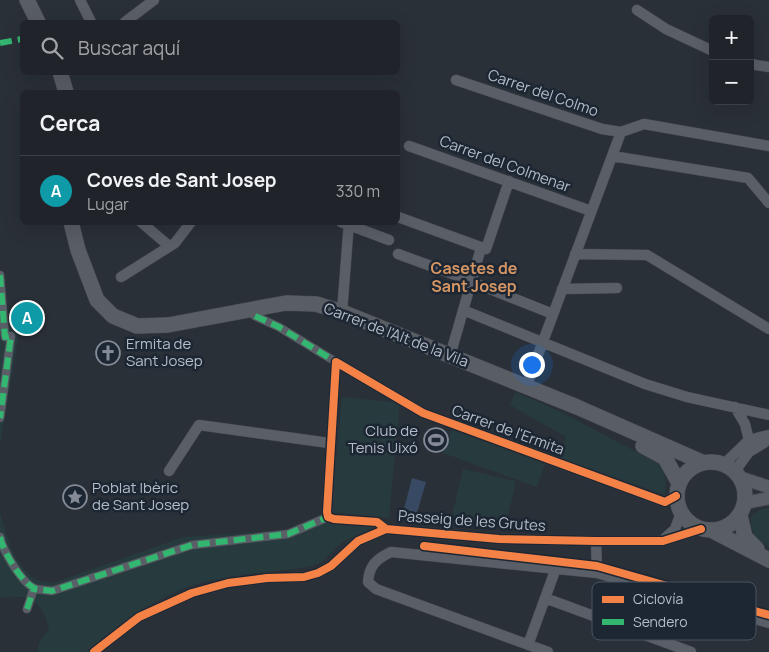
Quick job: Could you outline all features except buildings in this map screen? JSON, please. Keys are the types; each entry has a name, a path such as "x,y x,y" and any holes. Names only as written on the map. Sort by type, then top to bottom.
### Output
{"main road":[{"path":"27,0 37,20"},
{"path":"61,75 65,90"},
{"name":"Carrer de l'Alt de la Vila","path":"72,225 78,250 97,300 113,316 137,326 168,325 286,303 316,304 342,312 526,386 702,462"},
{"name":"Carrer de l'Alt de la Vila","path":"577,407 665,458 678,490"},
{"path":"702,462 733,471 746,490 743,509 745,537 767,559 688,522 681,513 678,490 688,470 702,462"},
{"path":"707,530 730,525 743,509"}],"street":[{"path":"80,0 90,20"},
{"path":"128,20 154,0"},
{"path":"637,10 666,29 709,49"},
{"path":"754,65 769,67"},
{"name":"Carrer del Colmo","path":"456,80 602,129 621,132"},
{"path":"526,386 621,132 644,124 769,146"},
{"name":"Carrer del Colmenar","path":"409,146 591,211"},
{"path":"612,156 748,178 769,203"},
{"path":"450,356 472,282 508,182"},
{"path":"400,218 484,249"},
{"path":"144,225 169,246"},
{"path":"121,276 175,243 189,225"},
{"path":"342,312 346,225"},
{"path":"349,225 389,240"},
{"path":"398,254 553,314"},
{"path":"575,254 647,255 769,329"},
{"path":"0,276 4,337 11,336 0,418"},
{"path":"562,289 617,288"},
{"path":"464,310 645,384 687,397 769,415"},
{"name":"Carrer de l'Ermita","path":"255,316 279,327 423,413 664,502 678,490"},
{"path":"328,517 329,443 336,362"},
{"path":"733,471 749,440 746,424 735,407"},
{"path":"168,471 198,426 329,443"},
{"path":"749,440 769,436"},
{"path":"733,471 748,452 764,443 769,436"},
{"path":"733,471 769,487"},
{"path":"743,509 769,498"},
{"path":"663,540 674,529 681,513"},
{"path":"0,537 2,548 21,576 34,588 52,591 192,545 288,534 328,517 377,522 386,529"},
{"name":"Passeig de les Grutes","path":"94,652 139,617 192,593 228,583 267,578 304,577 318,573 331,566 358,541 386,529 499,539 596,541 663,540 707,530"},
{"path":"596,541 597,573"},
{"path":"548,652 376,589 368,582 369,571 378,558 391,552 597,573 628,582"},
{"path":"528,644 556,568"},
{"path":"27,608 34,588"},
{"path":"545,598 592,615"},
{"path":"756,619 769,623"},
{"path":"659,640 691,652"}],"green space":[{"path":"0,271 5,327 17,321 20,327 0,446"},
{"path":"515,392 561,412 659,464 665,479 665,495 558,457 566,437 510,405"},
{"path":"342,397 400,403 389,518 331,512"},
{"path":"452,430 545,464 537,487 443,453"},
{"path":"463,469 516,481 505,529 477,526 451,520"},
{"path":"769,508 769,547 753,532 751,517 759,510"},
{"path":"0,512 12,548 21,565 36,579 53,583 183,537 288,530 322,514 331,522 377,526 342,542 322,562 309,567 227,577 185,588 125,621 86,652 37,652 40,640 49,629 38,605 26,598 0,598"}],"water":[{"path":"412,478 426,482 417,513 404,509"}],"marked path":[{"path":"0,43 20,39"},
{"path":"0,275 5,337 11,336 0,418"},
{"path":"255,316 279,327 336,362"},
{"path":"0,537 9,558 25,581 36,589 52,591 192,545 288,534 328,517"},
{"path":"27,609 34,588"}],"cycle path":[{"path":"386,529 377,522 328,517 336,362 423,413 665,502 676,496"},
{"path":"94,652 139,617 192,593 228,583 267,578 304,577 318,573 331,566 358,541 386,529 499,539 596,541 663,541 701,529"},
{"path":"424,546 597,566 653,582"},
{"path":"756,611 769,615"}],"place":[{"name":"Coves de Sant Josep","path":"27,318"},
{"name":"Ermita de Sant Josep","path":"108,353"},
{"name":"Club de Tenis Uixó","path":"436,440"},
{"name":"Poblat Ibèric de Sant Josep","path":"75,497"}],"district":[{"name":"Casetes de Sant Josep","path":"474,277"}]}
